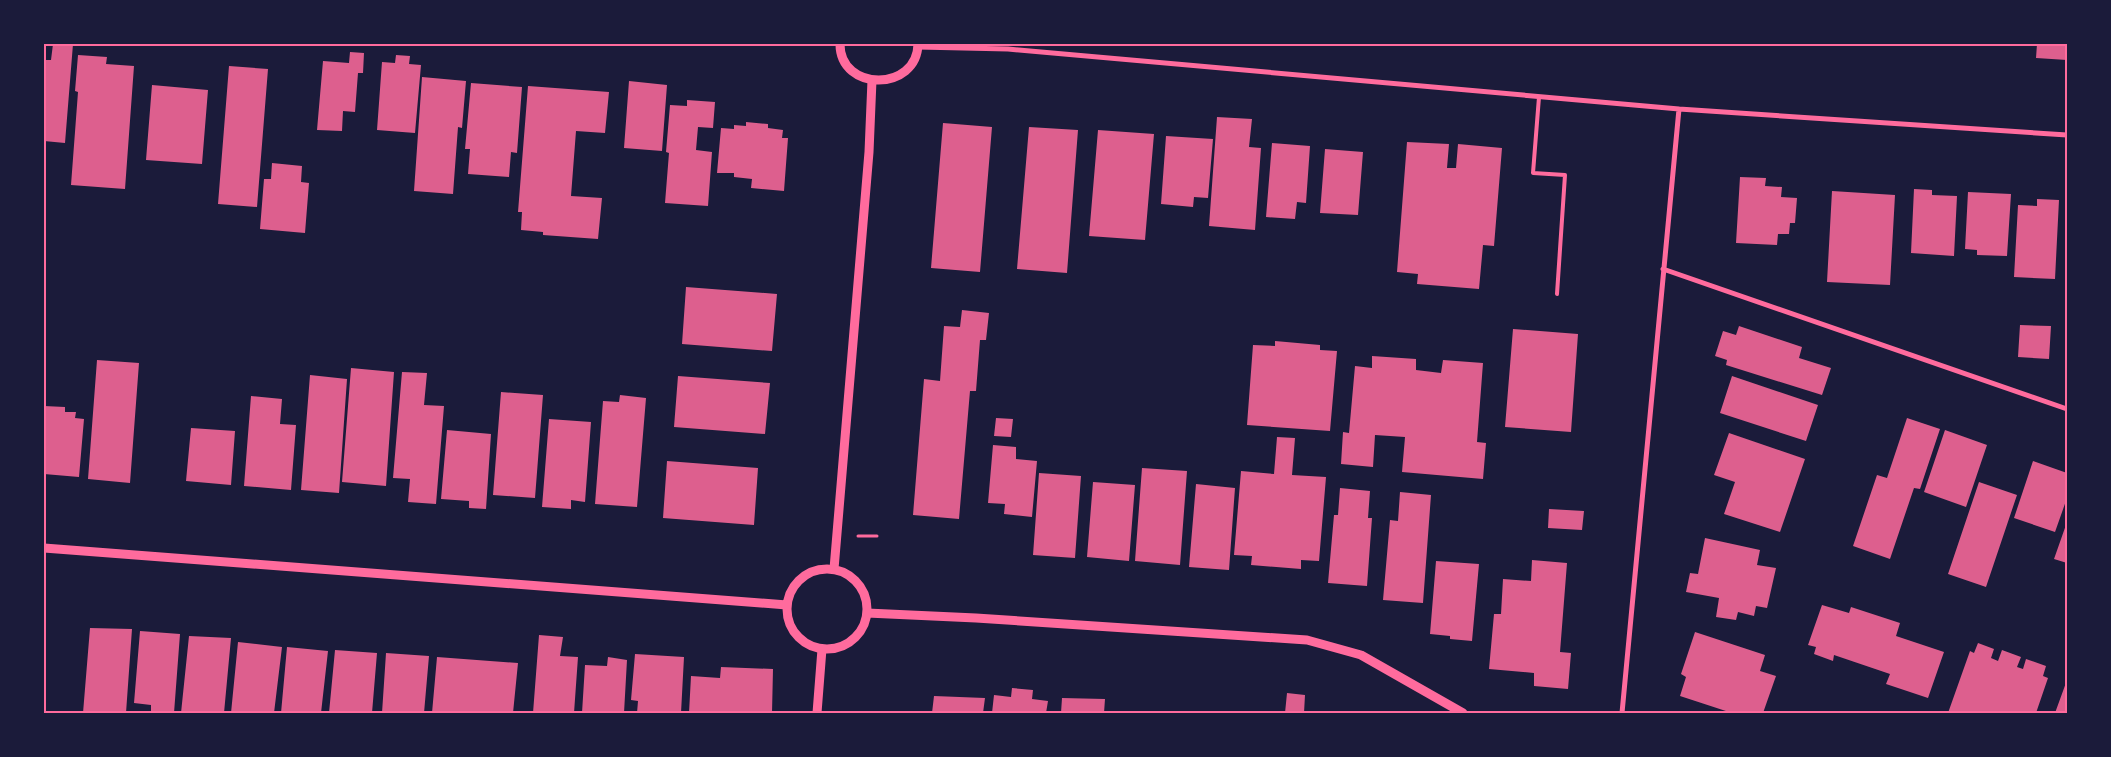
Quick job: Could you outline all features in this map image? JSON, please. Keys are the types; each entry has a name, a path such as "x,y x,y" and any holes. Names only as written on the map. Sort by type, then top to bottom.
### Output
{"street":[{"path":"840,44 844,60 851,70 861,77 872,80 885,80 897,77 907,69 914,59 918,46 1008,49 1678,109 2067,136"},
{"path":"834,570 868,162 872,80"},
{"path":"1622,713 1678,109"},
{"path":"1663,269 2067,409"},
{"path":"44,548 787,606"},
{"path":"821,570 834,570 846,573 863,590 867,601 867,613 864,625 857,636 847,644 835,649 822,649 810,645 792,629 788,618 787,606 790,592 808,574 821,570"},
{"path":"867,613 976,618 1306,640 1361,655 1463,713"},
{"path":"817,713 822,649"}],"lane":[{"path":"1539,97 1533,173 1565,175 1557,294"}],"path":[{"path":"857,536 878,536"}],"building":[{"path":"53,44 73,44 65,143 44,141 44,60 51,60"},
{"path":"2037,44 2067,44 2067,60 2036,58"},
{"path":"350,52 364,53 363,73 358,73 355,112 343,111 342,131 317,130 323,61 349,63"},
{"path":"78,55 107,57 106,64 134,66 125,189 71,185 78,92 75,91"},
{"path":"396,55 410,56 409,64 421,65 415,133 377,130 382,62 395,63"},
{"path":"229,66 268,69 257,207 218,204"},
{"path":"422,77 466,81 462,128 458,127 453,194 414,191"},
{"path":"629,81 667,85 662,151 624,148"},
{"path":"471,83 522,87 517,153 511,152 509,177 468,174 470,149 465,149"},
{"path":"152,85 208,90 202,164 146,160"},
{"path":"528,86 609,92 605,133 576,131 571,196 602,198 598,239 543,235 543,232 521,230 522,212 518,212"},
{"path":"687,100 715,102 713,128 698,127 696,150 712,152 708,206 665,203 669,153 666,152 670,105 687,106"},
{"path":"1217,117 1252,119 1249,147 1261,148 1255,230 1209,226"},
{"path":"746,122 768,124 768,128 783,130 782,138 788,138 784,191 751,188 752,179 734,177 734,173 717,173 721,128 734,129 734,125 746,126"},
{"path":"943,123 992,127 980,272 931,268"},
{"path":"1029,127 1078,130 1067,273 1017,269"},
{"path":"1098,130 1154,134 1145,240 1089,236"},
{"path":"1166,136 1213,139 1208,198 1194,197 1193,207 1161,204"},
{"path":"1407,142 1449,144 1447,168 1456,168 1458,144 1502,148 1494,246 1483,245 1479,289 1417,284 1418,274 1397,272"},
{"path":"1272,143 1310,146 1306,203 1297,202 1295,219 1266,217"},
{"path":"1325,149 1363,152 1358,215 1320,213"},
{"path":"272,163 302,166 301,182 309,183 305,233 260,229 264,179 271,179"},
{"path":"1740,177 1766,178 1765,186 1782,187 1781,197 1797,198 1795,223 1790,223 1789,234 1778,234 1777,245 1736,243"},
{"path":"1914,189 1932,190 1932,195 1957,196 1954,256 1911,253"},
{"path":"1832,191 1895,195 1890,285 1827,282"},
{"path":"1968,192 2011,194 2007,256 1977,255 1977,250 1965,249"},
{"path":"2037,199 2059,200 2055,279 2014,277 2018,205 2037,206"},
{"path":"686,287 777,294 772,351 682,344"},
{"path":"962,310 989,313 986,340 980,340 976,391 970,391 959,519 913,515 924,379 940,381 944,326 960,327"},
{"path":"2020,325 2051,326 2049,359 2018,357"},
{"path":"1739,326 1802,347 1799,358 1831,368 1822,395 1726,365 1727,360 1715,356 1723,331 1736,335"},
{"path":"1513,329 1578,334 1571,432 1505,427"},
{"path":"1275,341 1320,345 1320,350 1337,351 1330,431 1247,425 1253,345 1275,346"},
{"path":"1372,356 1416,359 1416,370 1441,373 1443,360 1483,363 1477,442 1486,443 1483,479 1402,472 1405,437 1375,435 1373,467 1341,464 1343,432 1349,433 1355,366 1372,368"},
{"path":"97,360 139,363 130,483 88,479"},
{"path":"351,368 394,372 386,486 342,482"},
{"path":"402,372 427,373 424,405 444,406 436,504 408,502 410,479 393,478"},
{"path":"310,375 347,379 339,493 301,490"},
{"path":"678,376 770,383 765,434 674,427"},
{"path":"1732,376 1818,405 1806,441 1720,413"},
{"path":"501,392 543,395 535,498 493,495"},
{"path":"620,395 646,398 637,507 595,504 603,401 619,402"},
{"path":"251,396 282,399 280,424 296,425 291,490 244,486"},
{"path":"44,406 65,407 65,412 76,412 75,418 84,419 79,477 44,474"},
{"path":"996,418 1013,419 1011,437 994,436"},
{"path":"1907,418 1940,429 1920,489 1914,488 1890,559 1853,546 1877,475 1887,478"},
{"path":"549,419 591,422 585,502 571,500 571,509 542,507"},
{"path":"191,428 235,431 231,485 186,481"},
{"path":"447,430 491,434 486,509 469,508 469,501 441,499"},
{"path":"1945,430 1987,445 1966,507 1924,492"},
{"path":"1729,433 1805,459 1780,532 1724,514 1735,482 1714,475"},
{"path":"1277,437 1295,438 1292,475 1326,477 1319,561 1301,560 1301,569 1251,565 1252,556 1234,555 1241,471 1274,474"},
{"path":"993,445 1016,447 1016,459 1037,461 1032,517 1004,514 1005,504 988,503"},
{"path":"667,461 758,468 754,525 663,518"},
{"path":"2033,461 2067,473 2067,498 2055,532 2014,518"},
{"path":"1142,468 1187,471 1180,565 1135,561"},
{"path":"1039,473 1081,476 1075,558 1033,555"},
{"path":"1093,482 1135,485 1129,561 1087,557"},
{"path":"1979,482 2017,495 1986,587 1948,574"},
{"path":"1196,484 1235,488 1229,570 1189,567"},
{"path":"1340,488 1370,491 1368,518 1372,518 1367,586 1328,583 1334,515 1338,515"},
{"path":"1400,492 1431,495 1423,603 1383,600 1390,520 1398,521"},
{"path":"1549,509 1584,511 1582,530 1548,528"},
{"path":"2067,522 2067,563 2054,559"},
{"path":"1705,538 1760,550 1757,565 1776,568 1767,608 1756,606 1754,616 1738,612 1736,620 1716,617 1719,598 1686,592 1690,573 1698,574"},
{"path":"1532,560 1567,563 1560,652 1571,653 1568,689 1534,686 1534,673 1489,669 1494,614 1501,614 1503,579 1531,581"},
{"path":"1436,561 1479,564 1472,641 1450,639 1450,636 1430,634"},
{"path":"1822,605 1849,613 1851,607 1900,623 1896,636 1944,652 1928,698 1886,684 1890,674 1834,655 1833,661 1814,654 1816,647 1808,645"},
{"path":"90,628 132,629 126,713 83,713"},
{"path":"140,631 180,634 174,713 151,713 151,705 134,703"},
{"path":"1695,632 1765,655 1760,671 1776,676 1763,713 1732,713 1680,696 1686,677 1681,674"},
{"path":"539,635 563,637 560,656 578,657 574,713 533,713"},
{"path":"189,636 231,638 224,713 181,713"},
{"path":"238,642 282,647 274,713 231,713"},
{"path":"1978,643 1994,649 1991,658 1998,661 2002,650 2021,657 2017,667 2023,669 2026,659 2046,666 2043,676 2048,678 2036,713 1948,713 1970,651 1974,653"},
{"path":"287,647 328,651 321,713 281,713"},
{"path":"335,650 377,653 372,713 329,713"},
{"path":"386,653 429,656 424,713 382,713"},
{"path":"635,654 684,657 681,713 637,713 638,701 631,700"},
{"path":"437,657 518,663 513,713 432,713"},
{"path":"608,657 627,660 624,713 582,713 585,665 607,666"},
{"path":"721,667 773,669 772,713 689,713 691,676 720,678"},
{"path":"2067,680 2067,713 2055,713"},
{"path":"1012,688 1033,690 1032,699 1048,701 1046,713 992,713 994,695 1011,697"},
{"path":"1287,693 1305,695 1304,713 1285,713"},
{"path":"934,696 985,698 983,713 932,713"},
{"path":"1062,698 1105,699 1104,713 1061,713"}]}
